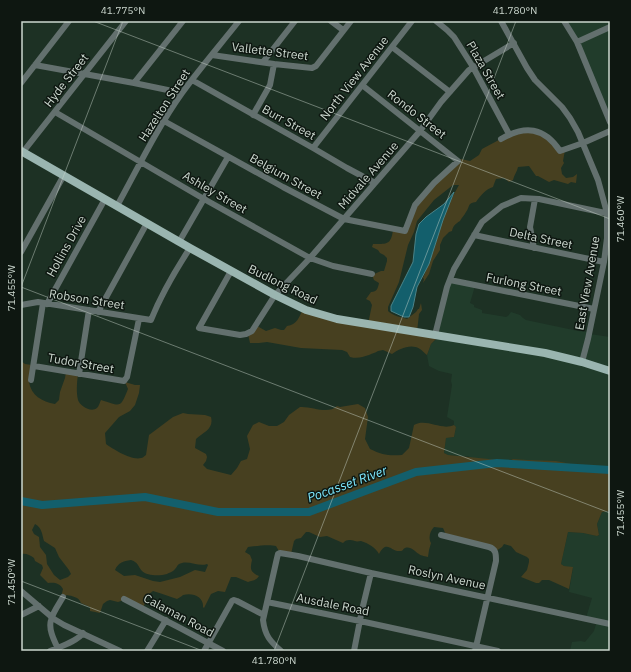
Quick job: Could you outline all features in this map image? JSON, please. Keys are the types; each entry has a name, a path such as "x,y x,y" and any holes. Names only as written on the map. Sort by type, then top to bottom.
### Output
{"main road":[{"name":"Budlong Road","path":"22,151 147,224 299,308 330,317 545,353 582,362 610,371"}],"street":[{"path":"21,83 69,21"},
{"name":"Hyde Street","path":"22,151 55,112 126,21"},
{"path":"134,83 183,21"},
{"name":"Hazelton Street","path":"117,206 164,121 182,93 239,21"},
{"path":"263,62 295,21"},
{"path":"331,21 343,30"},
{"name":"Vallette Street","path":"212,55 312,68 316,66 351,21"},
{"name":"North View Avenue","path":"313,148 412,21"},
{"name":"Plaza Street","path":"436,21 454,37 473,67 509,134"},
{"name":"East View Avenue","path":"501,21 535,80 562,107 570,118 583,142 598,180 609,214 604,262 582,362"},
{"path":"564,21 577,42 610,122"},
{"path":"577,42 610,27"},
{"name":"Midvale Avenue","path":"232,271 199,328 240,335 249,333 275,295 344,220 420,131 441,102 469,70 514,43"},
{"path":"392,47 450,92"},
{"path":"253,115 270,85 274,64"},
{"path":"35,65 182,93"},
{"name":"Burr Street","path":"192,80 375,183"},
{"name":"Rondo Street","path":"362,85 458,160 434,183 415,205 405,231"},
{"name":"Ashley Street","path":"55,112 204,199 310,258 333,266 372,274"},
{"name":"Belgium Street","path":"164,121 344,220 405,231"},
{"path":"501,139 509,134 527,130 538,132 554,142 560,151 610,131"},
{"path":"179,242 228,157"},
{"path":"21,252 64,175"},
{"path":"435,335 447,287 454,269 482,222 502,206 521,198 535,199 609,214"},
{"name":"Hollins Drive","path":"45,304 105,199"},
{"path":"534,248 530,227 535,199"},
{"path":"98,312 147,224"},
{"name":"Delta Street","path":"474,235 604,262"},
{"name":"Robson Street","path":"21,305 34,302 150,320 180,263 190,248"},
{"name":"Furlong Street","path":"450,280 594,309"},
{"path":"31,380 45,304"},
{"path":"79,374 89,310"},
{"name":"Tudor Street","path":"34,366 124,381 127,377 138,319"},
{"path":"441,535 489,547 494,549 496,554 496,561 475,649"},
{"name":"Roslyn Avenue","path":"267,602 276,558 280,553 610,624"},
{"path":"354,651 371,573"},
{"path":"21,591 64,625 120,651"},
{"path":"58,649 51,631 50,621 63,597"},
{"name":"Calaman Road","path":"124,600 166,620 223,651"},
{"path":"204,651 231,602 234,600 264,615"},
{"path":"267,602 263,620 264,627 268,638 281,651"},
{"name":"Ausdale Road","path":"267,602 360,621 475,649 498,651"},
{"path":"21,614 39,606"},
{"path":"147,651 166,620"},
{"path":"50,651 58,649 77,639 83,633"}],"shaded area":[{"path":"564,21 610,21 610,121"},
{"path":"539,132 560,151 565,150 564,163 561,168 562,174 566,178 573,177 577,174 576,183 571,182 568,184 554,180 549,182 536,176 529,166 518,167 513,180 509,182 504,178 496,179 493,187 483,193 476,202 470,204 460,221 454,225 452,231 443,238 440,245 440,250 433,261 429,274 423,283 423,278 432,255 444,212 459,185 453,185 434,200 417,221 408,245 399,282 388,307 388,311 407,319 419,309 421,303 422,310 419,314 417,332 439,336 431,344 427,355 416,347 409,347 392,354 383,350 360,358 355,358 350,357 347,352 342,350 301,348 267,342 250,343 248,334 257,326 266,331 275,328 284,330 287,326 293,324 299,318 303,309 368,324 372,305 370,301 366,299 371,292 377,289 379,283 374,280 372,275 384,271 387,261 387,258 384,255 372,247 373,244 388,243 391,239 393,230 404,231 416,204 459,159 470,161 479,155 482,149 510,134"},
{"path":"451,280 475,286 470,303 474,305 474,307 482,310 482,313 506,317 511,312 520,315 526,320 610,337 610,469 513,459 509,461 472,458 467,456 448,455 444,453 446,438 454,437 456,427 454,425 454,421 447,417 452,385 452,374 439,371 429,366 427,355 431,344 439,337 436,336"},
{"path":"21,361 25,364 32,365 29,382 32,391 42,400 55,404 59,400 66,372 78,374 78,400 83,406 92,410 97,408 101,400 116,404 121,403 128,389 125,382 140,385 135,405 130,411 119,417 105,433 106,444 113,449 133,458 142,458 146,455 149,435 173,417 183,413 205,415 211,417 211,425 208,430 196,439 195,448 206,454 206,461 203,465 207,469 231,475 241,461 247,459 250,449 247,436 253,425 259,422 269,426 277,426 284,422 289,415 300,407 329,410 337,406 340,407 358,404 365,408 368,417 365,439 370,449 382,454 402,455 409,448 414,425 424,423 444,427 454,425 456,427 454,437 446,438 444,453 448,455 509,461 513,459 556,461 586,467 610,469 610,511 602,512 597,524 599,535 568,532 561,564 564,566 573,567 569,589 549,580 542,580 539,583 536,583 521,577 527,570 529,559 516,552 511,546 504,544 496,551 447,537 443,528 434,527 431,530 431,543 428,557 421,555 411,548 404,548 402,551 397,551 389,547 384,547 379,554 372,546 361,541 349,540 343,543 327,536 320,537 306,532 301,538 294,541 291,554 280,553 276,546 273,545 248,547 245,552 250,555 252,560 251,570 259,576 258,578 248,582 236,577 231,577 225,592 218,591 211,594 204,608 202,600 194,595 187,594 177,599 153,591 149,594 143,608 124,600 118,602 110,600 103,604 100,613 90,611 90,607 81,603 79,599 75,597 67,595 61,598 62,587 57,583 48,583 40,575 43,568 42,565 29,555 21,554","holes":["35,524 40,529 44,541 55,548 59,557 69,570 71,574 68,577 60,580 54,575 47,564 46,555 40,547 39,537 34,534 32,530","131,560 137,563 144,573 154,575 167,574 182,563 208,565 205,572 195,570 180,577 160,582 135,575 124,576 115,570 121,563"]},
{"path":"610,511 610,651 570,651 572,642 585,642 594,631 597,621 586,618 592,598 569,592 573,568 561,564 568,532 598,536 597,524 602,512"}],"water":[{"path":"454,192 443,220 429,264 417,287 413,307 409,317 404,317 391,311 391,306 413,262 416,234 419,224 444,204"}],"waterway":[{"name":"Pocasset River","path":"21,501 42,505 145,497 218,512 309,512 416,472 497,463 610,470"}]}
